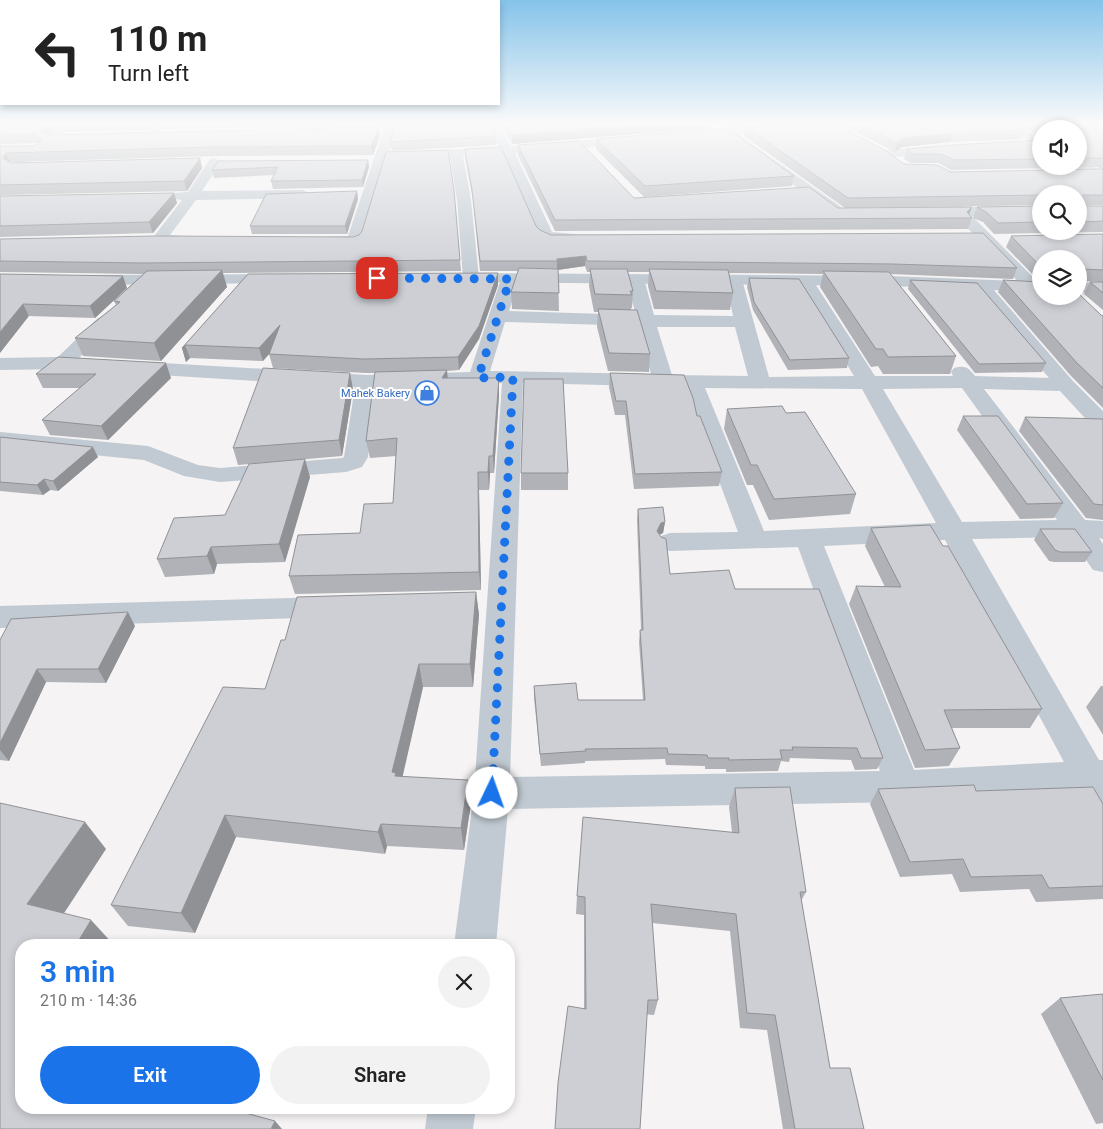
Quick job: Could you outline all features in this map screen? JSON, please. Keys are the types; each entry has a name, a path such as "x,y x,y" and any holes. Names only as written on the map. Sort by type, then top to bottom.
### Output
{"street":[{"path":"159,240 193,196 204,176"},
{"path":"305,240 354,240 363,193 370,176"},
{"path":"460,176 471,278"},
{"path":"519,176 544,228 545,235 552,238 592,238"},
{"path":"788,176 842,214 852,214"},
{"path":"791,193 811,191"},
{"path":"164,196 320,194"},
{"path":"941,194 1032,282"},
{"path":"922,212 1032,211"},
{"path":"963,236 1009,241"},
{"path":"140,240 208,240"},
{"path":"233,294 246,278"},
{"path":"68,280 147,281 295,278"},
{"path":"442,278 890,281 1032,287"},
{"path":"478,378 510,279"},
{"path":"635,279 663,381"},
{"path":"735,280 743,322 760,383"},
{"path":"492,793 1098,783 869,383 804,280"},
{"path":"63,363 147,281"},
{"path":"890,281 908,304"},
{"path":"980,284 1066,385 1103,424"},
{"path":"1087,293 1103,288"},
{"path":"498,316 743,322"},
{"path":"168,368 181,353"},
{"path":"951,359 1103,563"},
{"path":"0,364 63,363 366,381 513,377 760,383 969,382 1066,385"},
{"path":"475,939 492,793 487,603 513,377"},
{"path":"0,440 148,453 204,474 346,466 354,462 356,458 366,381"},
{"path":"692,381 754,540"},
{"path":"670,542 808,539 955,531 1077,528 1103,530"},
{"path":"808,539 903,786"},
{"path":"0,617 357,606"},
{"path":"449,1129 451,1114"}],"building":[{"path":"0,176 188,176 184,181 0,185"},
{"path":"274,176 363,176 362,180 271,181"},
{"path":"379,176 452,176 460,260 143,263 0,261 0,239 155,236 353,237 359,235 362,231"},
{"path":"470,176 514,176 536,226 551,235 983,233 1017,268 893,264 587,261 586,256 557,259 557,261 480,261"},
{"path":"533,176 612,176 634,198 809,187 838,208 972,207 967,212 972,218 555,220"},
{"path":"634,176 794,176 645,186"},
{"path":"816,176 1103,176 1103,195 1087,195 1087,185 1032,185 1032,195 848,198"},
{"path":"357,191 345,226 250,226 266,194"},
{"path":"174,193 149,222 0,226 0,196"},
{"path":"1032,206 1032,222 998,223 977,207"},
{"path":"1087,206 1103,206 1103,221 1087,222"},
{"path":"1087,234 1103,234 1103,270 1087,269 1087,250 1032,250 1032,258 1011,236 1032,236 1032,240 1087,240"},
{"path":"519,268 558,269 559,293 511,292"},
{"path":"590,269 627,269 633,291 630,291 632,295 595,294"},
{"path":"649,269 728,270 733,293 656,291"},
{"path":"222,270 154,343 75,338 120,302 114,301 147,271"},
{"path":"823,271 889,272 956,356 888,357 883,349 876,349"},
{"path":"498,273 479,326 458,357 364,359 269,354 280,325 259,348 185,345 182,348 248,274"},
{"path":"0,274 123,276 90,306 23,304 0,332"},
{"path":"749,278 799,279 849,358 790,360 754,302"},
{"path":"910,280 977,283 1046,363 979,364"},
{"path":"1003,280 1032,282 1032,305 1087,305 1087,302 1103,316 1103,388 1077,363"},
{"path":"1090,282 1103,282 1103,293"},
{"path":"598,309 637,310 650,354 609,353"},
{"path":"58,357 166,363 101,426 42,420 96,374 36,374"},
{"path":"263,368 350,373 339,440 233,448"},
{"path":"447,370 442,378 499,378 493,456 489,456 488,472 478,472 479,572 289,576 298,535 360,533 364,504 393,503 397,438 366,441 375,372"},
{"path":"610,373 684,375 693,398 697,416 700,416 722,472 635,474 626,401 616,401"},
{"path":"524,379 563,379 568,473 521,473"},
{"path":"782,406 786,413 805,412 856,494 774,499 757,465 751,465 727,409"},
{"path":"963,416 998,416 1063,503 1027,504"},
{"path":"1025,417 1103,419 1103,505 1094,504"},
{"path":"0,437 93,447 53,481 44,479 37,485 0,482"},
{"path":"305,459 279,544 211,547 207,556 157,559 174,518 225,515 249,464"},
{"path":"663,507 665,522 661,523 657,531 661,537 666,539 670,574 729,570 735,589 819,589 883,758 861,758 857,748 792,747 793,750 780,750 782,759 729,760 729,758 708,758 707,755 668,754 667,748 585,749 586,751 540,754 534,686 576,683 578,700 645,700 640,630 643,630 638,509"},
{"path":"930,525 943,546 948,546 1042,709 944,710 960,748 925,750 856,586 901,587 871,528"},
{"path":"1040,529 1075,529 1092,552 1060,552 1055,550"},
{"path":"476,592 470,664 419,664 392,772 396,773 395,776 468,780 461,828 381,824 378,832 225,815 181,913 111,905 223,687 265,689 281,640 285,640 297,597"},
{"path":"128,612 98,669 37,669 0,743 0,640 11,619"},
{"path":"974,785 976,791 1093,787 1103,804 1103,886 1049,888 1042,875 971,877 963,859 910,862 878,789"},
{"path":"790,787 806,892 800,892 830,1068 850,1068 864,1129 795,1129 775,1015 747,1013 736,914 651,904 658,1000 648,1000 640,1129 555,1129 558,1083 568,1006 586,1009 585,897 577,896 583,817 739,833 735,788"},
{"path":"0,803 85,822 27,904 91,920 80,939 15,939 15,1114 249,1114 275,1121 271,1129 0,1129"},
{"path":"1103,994 1103,1080 1060,998"}],"place":[{"name":"Mahek Bakery","path":"427,393"}],"route":[{"path":"377,278 510,279 478,378 513,377 492,793"}]}
